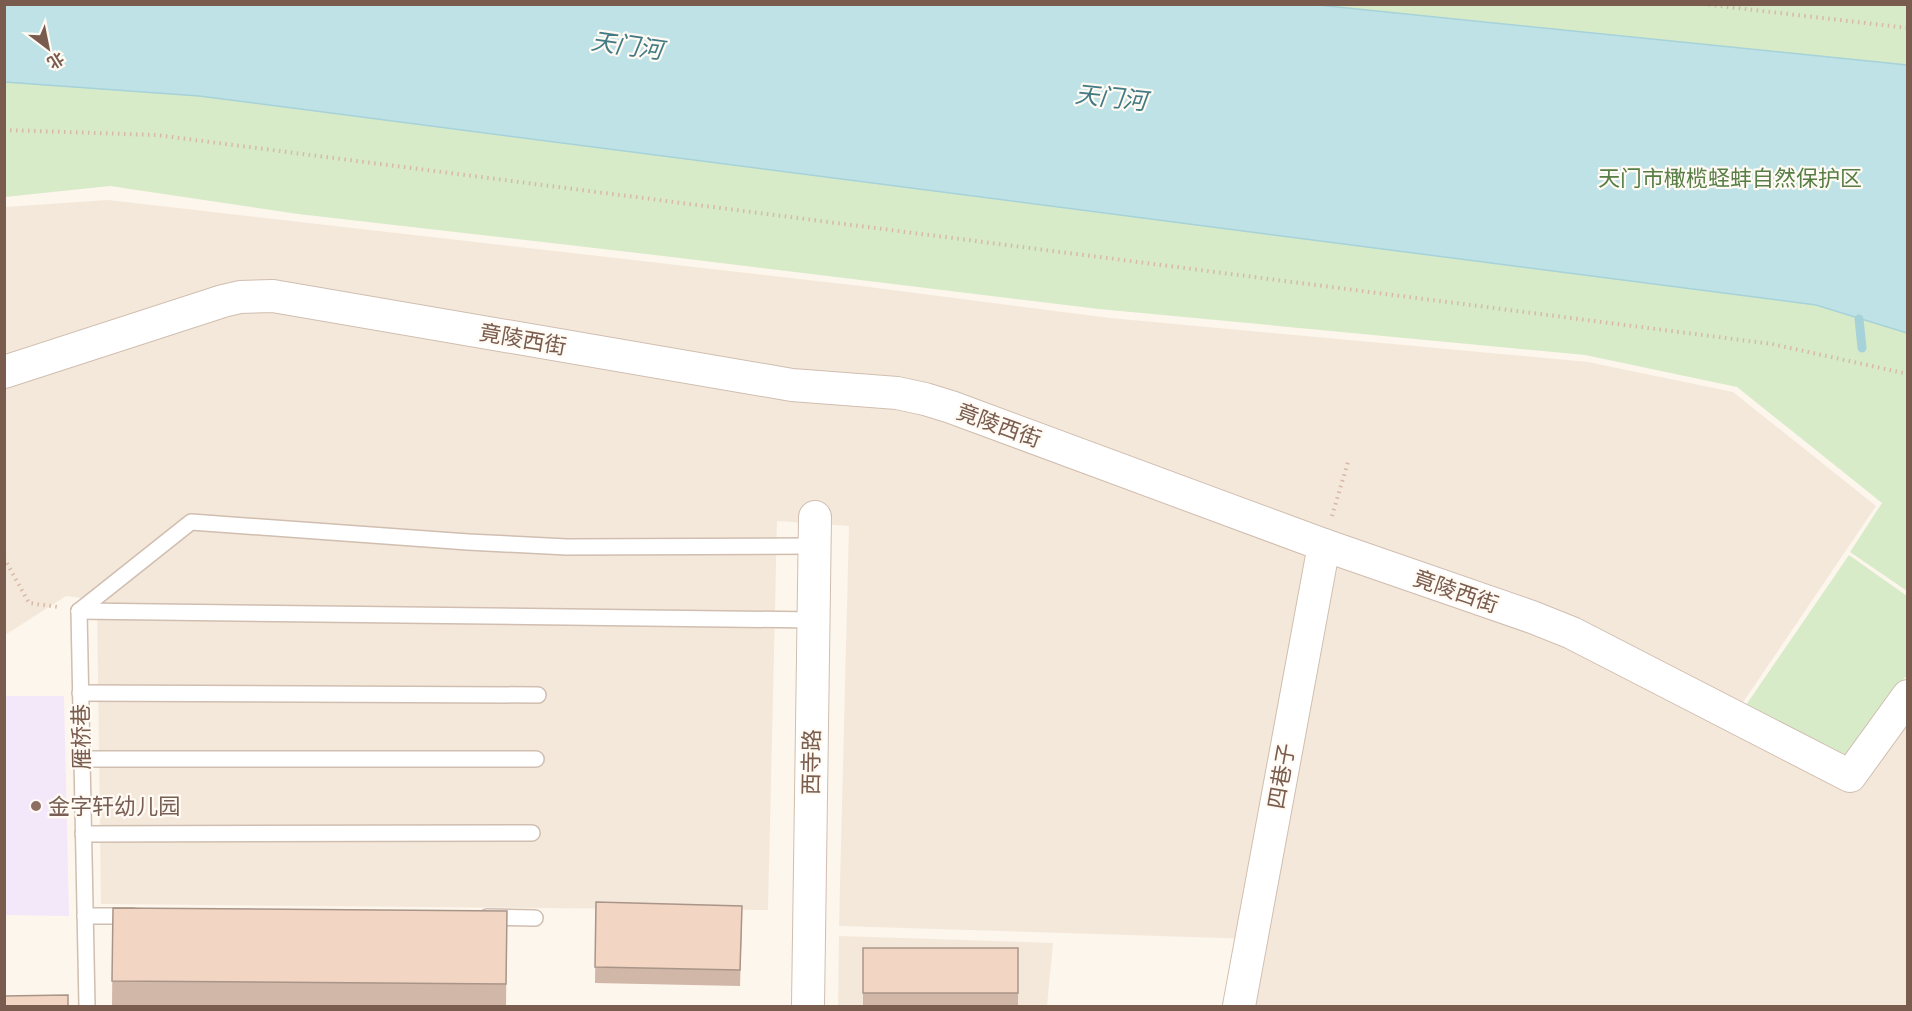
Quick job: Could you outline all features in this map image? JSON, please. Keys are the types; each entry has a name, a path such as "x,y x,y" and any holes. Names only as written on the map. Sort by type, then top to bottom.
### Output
{"street":[{"name":"竟陵西街","path":"4,372 223,301 240,297 273,296 792,386 897,393 925,399 990,421 1324,545 1572,633 1850,776 1908,696"},
{"name":"西寺路","path":"808,1006 815,531"},
{"name":"四巷子","path":"1239,1006 1324,545"}],"lane":[{"path":"79,610 190,522 567,547 815,531"},
{"path":"79,610 814,620"},
{"name":"雁桥巷","path":"79,610 87,1006"},
{"path":"80,693 538,696"},
{"path":"82,759 536,759"},
{"path":"83,834 532,833"},
{"path":"85,915 144,916"},
{"path":"477,917 536,918"}],"path":[{"path":"1703,4 1908,28"},
{"path":"4,130 156,135 1772,344 1908,374"},
{"path":"1324,545 1348,462"},
{"path":"4,558 29,603 79,610"}],"shaded area":[{"path":"108,200 861,286 1110,318 1588,362 1733,392 1876,506 1727,726 1850,791 1907,717 1907,1006 1245,1006 1256,939 839,926 849,526 777,521 768,910 101,904 97,600 66,596 5,635 5,207"},
{"name":"金字轩幼儿园","path":"5,696 64,696 69,916 5,915"},
{"path":"839,936 1053,943 1047,1006 838,1006"}],"green space":[{"name":"天门市橄榄蛏蚌自然保护区","path":"5,5 1907,5 1907,591 1850,552 1882,503 1737,387 1585,355 1099,309 298,214 110,186 5,197"},
{"path":"1849,555 1907,596 1907,675 1846,755 1746,705"}],"water":[{"name":"天门市橄榄蛏蚌自然保护区","path":"5,5 1318,5 1907,65 1907,333 1816,305 199,96 5,82"}],"building":[{"path":"596,902 742,906 740,970 595,967"},
{"path":"113,908 507,911 506,984 112,981"},
{"path":"863,948 1018,948 1018,993 863,993"},
{"path":"68,995 68,1006 4,1006 4,996"}],"waterway":[{"path":"1859,319 1862,348"}],"place":[{"name":"金字轩幼儿园","path":"36,806"}],"water label":[{"name":"天门河","path":"627,46"},
{"name":"天门河","path":"1111,98"}]}
